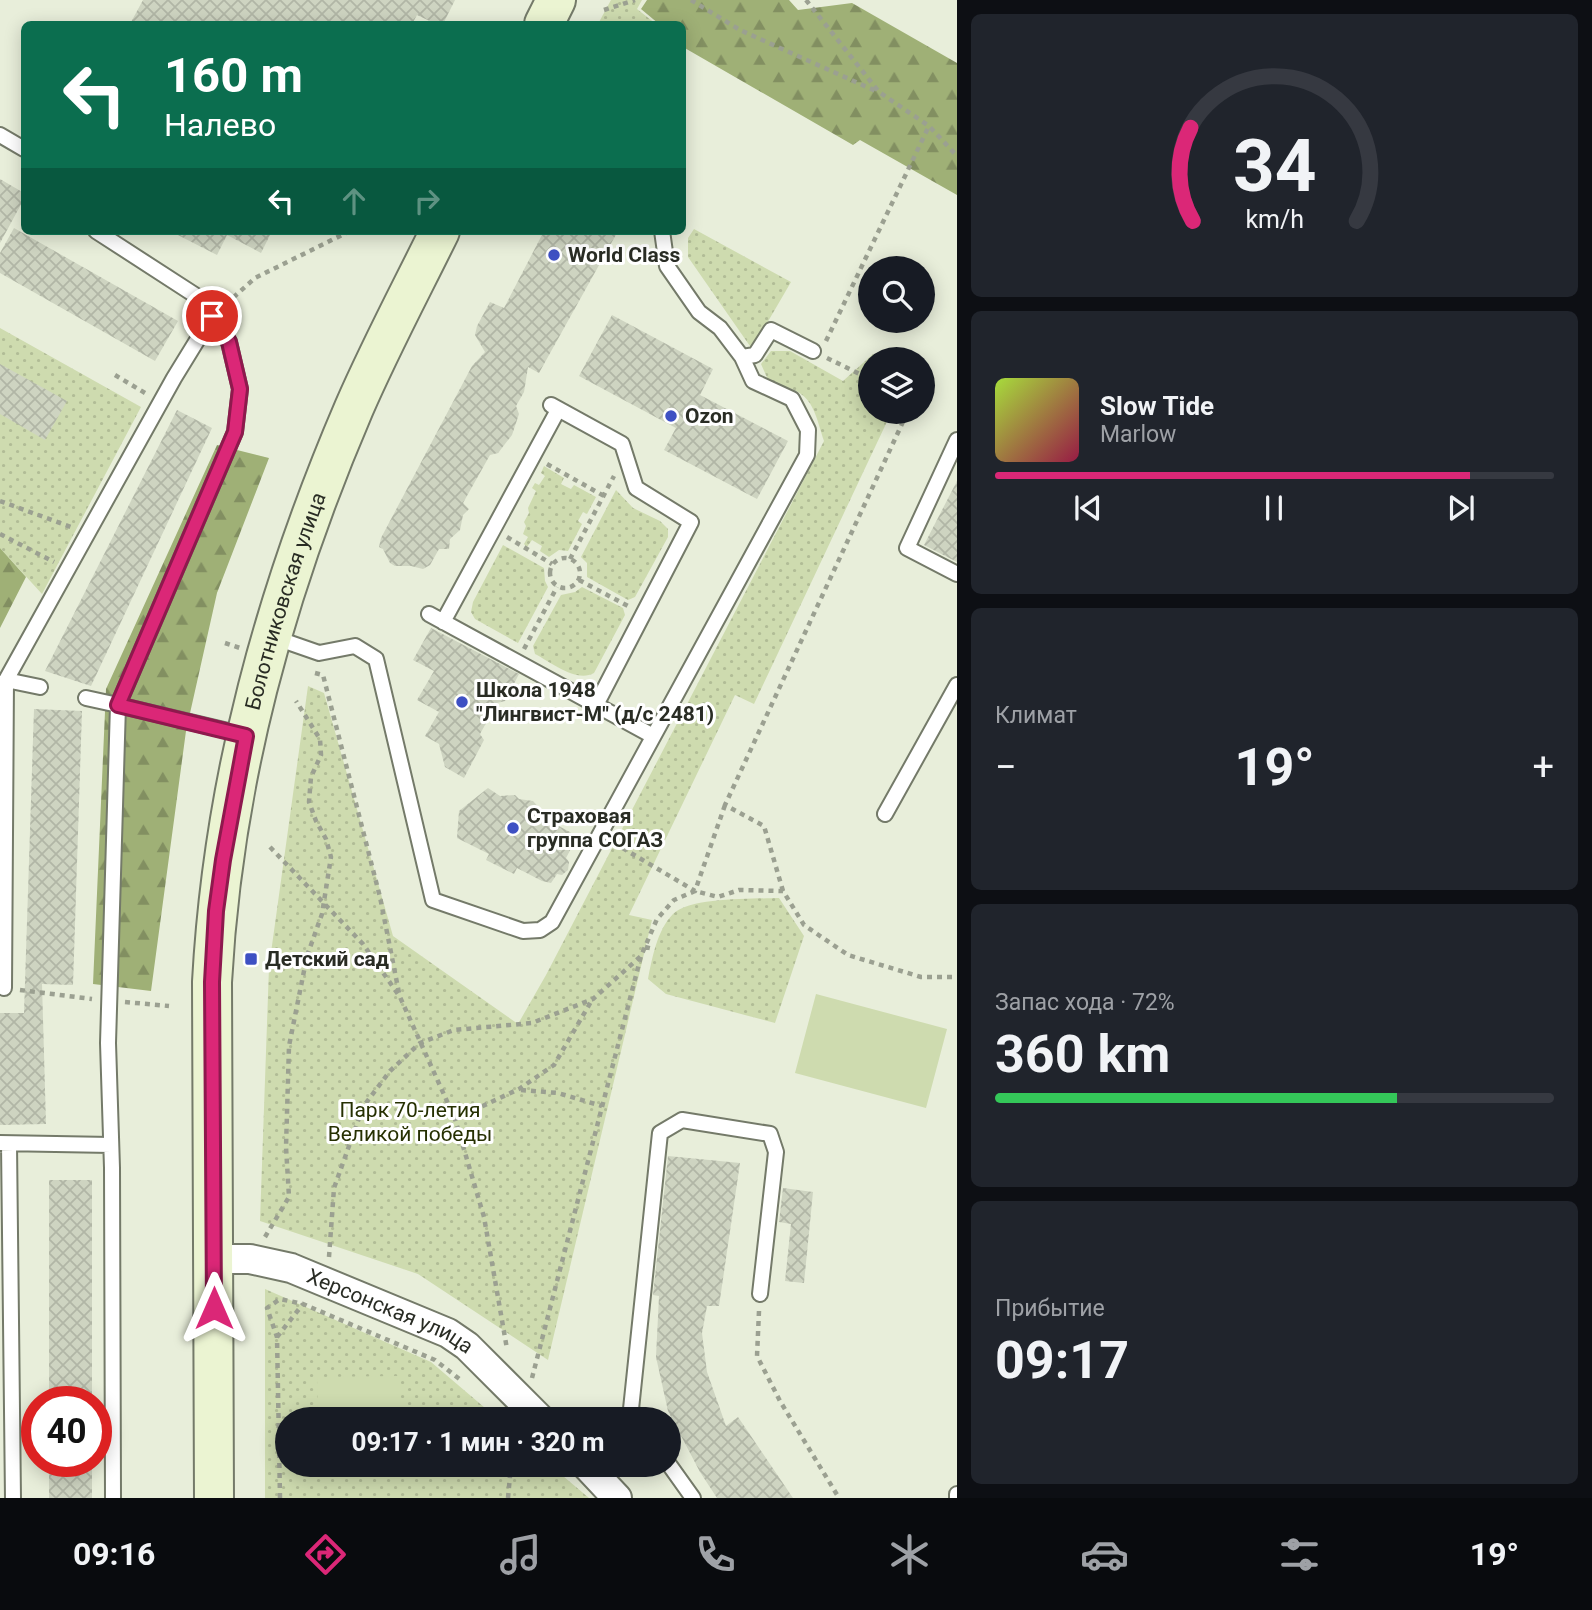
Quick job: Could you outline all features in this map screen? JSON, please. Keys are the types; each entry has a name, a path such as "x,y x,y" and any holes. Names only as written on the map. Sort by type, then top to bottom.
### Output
{"street":[{"path":"546,21 556,0"},
{"name":"Болотниковская улица","path":"214,1498 212,982 216,911 223,860 246,736 271,637 299,552 355,407 438,235"},
{"name":"Херсонская улица","path":"213,1259 250,1259 291,1268 447,1333 467,1346 528,1407"},
{"path":"597,1477 617,1498"}],"lane":[{"path":"0,135 21,147"},
{"path":"102,235 201,299 229,342 240,389 235,432 118,705 108,1043 113,1498"},
{"path":"271,637 319,653 355,646 376,659 433,900 523,931 540,930 552,922 807,455 808,430 792,399 753,382 742,357 720,328 699,312 667,266 663,235"},
{"path":"4,988 6,680 212,316"},
{"path":"742,357 755,355 771,330 819,349"},
{"path":"443,622 533,456 555,408 622,444 636,488 691,522 596,705"},
{"path":"957,440 907,548 957,574"},
{"path":"429,614 653,736"},
{"path":"6,680 40,687"},
{"path":"885,814 957,685"},
{"path":"86,698 246,736"},
{"path":"631,1407 660,1133 682,1119 771,1134 776,1152 760,1294"},
{"path":"13,1498 11,1160 5,1143 111,1145"},
{"path":"678,1477 693,1498"}],"path":[{"path":"604,10 635,0"},
{"path":"691,0 740,30 879,92 929,126 957,156"},
{"path":"806,0 879,92"},
{"path":"858,372 819,349 929,126"},
{"path":"212,316 256,278 342,235"},
{"path":"115,374 161,402"},
{"path":"532,1379 641,956 657,919 674,900 695,891 725,805 902,424"},
{"path":"570,559 625,453"},
{"path":"533,456 604,496"},
{"path":"0,501 66,524 85,537"},
{"path":"494,529 552,564"},
{"path":"0,534 67,569"},
{"path":"561,558 570,559 578,565 579,580 567,589 557,587 549,574 552,564 561,558"},
{"path":"579,580 643,614"},
{"path":"517,662 557,587"},
{"path":"303,670 323,675 380,897 400,997"},
{"path":"265,1237 289,1198 286,1147 289,1046 307,956 322,914 331,857 309,802 311,777 321,755 320,739 296,701"},
{"path":"725,805 764,826 783,891 804,925 848,955 921,977 957,978"},
{"path":"270,847 363,944 400,997 455,1119 484,1217 508,1353"},
{"path":"621,847 695,891 718,897 739,890 783,891"},
{"path":"645,947 654,949"},
{"path":"455,1119 519,1089 554,1065 593,999 641,956"},
{"path":"4,988 169,1006"},
{"path":"329,1258 334,1188 363,1107 390,1071 420,1043 454,1030 532,1023 593,999"},
{"path":"519,1089 558,1093 602,1106"},
{"path":"760,1294 757,1356 780,1401 839,1498"},
{"path":"280,1498 277,1337 267,1308 280,1299 303,1304 435,1360 468,1385"},
{"path":"277,1337 303,1304"},
{"path":"509,1497 510,1477"}],"green space":[{"path":"611,0 642,0 637,9 652,21 600,21"},
{"path":"647,0 789,0 798,10 852,3 957,63 957,195 860,140 853,145 686,49 686,21 655,21 641,9"},
{"path":"694,229 791,282 752,349 688,257 688,238"},
{"path":"0,328 141,407 42,594 0,548"},
{"name":"Парк 70-летия Великой победы","path":"771,351 790,351 843,381 858,368 858,424 886,424 754,704 735,695 629,915 652,920 548,1360 418,1274 260,1221 269,967 308,686 324,693 393,936 518,1024 824,441 808,400 794,390 769,382 761,364"},
{"path":"217,445 269,458 217,593 186,731 151,991 93,984 106,689"},
{"path":"544,466 564,478 561,484 571,489 574,485 596,497 587,514 583,512 578,521 582,524 568,551 559,550 549,557 540,551 542,546 532,540 527,547 524,544 528,537 523,534 528,508 536,491 532,488 535,483 539,485 545,476 541,473"},
{"path":"616,490 633,508 660,521 668,529 668,537 635,597 628,600 587,577 587,563 581,557"},
{"path":"503,545 544,568 548,587 518,643 475,619 471,612 473,602"},
{"path":"0,548 26,577 0,628"},
{"path":"582,587 623,608 625,615 594,673 587,675 572,673 556,666 535,654 533,646 561,595 575,592"},
{"path":"779,898 804,936 775,1023 666,994 648,979 663,928 681,908 723,900"},
{"path":"816,994 947,1029 926,1108 795,1073"},
{"path":"265,1289 431,1362 484,1407 275,1407 275,1477 564,1477 589,1498 265,1498"},
{"path":"398,1376 398,1407 318,1407 317,1377"}],"building":[{"path":"143,0 455,0 444,21 430,21 417,15 414,21 132,21"},
{"path":"0,179 21,191 21,204 0,243"},
{"path":"14,228 21,232 21,235 26,235 178,321 155,361 0,273 0,253"},
{"path":"178,235 227,235 217,255"},
{"path":"227,235 270,235 261,253"},
{"path":"542,235 616,235 539,373 528,367 524,392 516,406 519,414 512,435 498,453 490,455 463,503 469,509 463,515 460,530 450,539 449,549 439,549 430,565 423,569 395,566 379,547 381,538 472,366 485,352 475,335 477,326 490,302 504,308"},
{"path":"612,315 713,369 700,395 788,441 757,499 664,450 676,428 579,376"},
{"path":"0,364 67,401 45,440 0,414"},
{"path":"177,410 212,428 91,686 45,671"},
{"path":"957,481 957,562 924,545"},
{"name":"Школа 1948 \"Лингвист-М\" (д/с 2481)","path":"431,628 519,674 505,701 489,705 490,716 480,734 484,740 464,778 445,767 439,744 425,736 439,712 417,700 434,671 413,660"},
{"path":"34,709 82,711 73,985 42,984 46,1124 0,1125 0,1013 24,1013"},
{"path":"488,788 500,796 515,795 519,799 533,801 544,813 552,814 553,823 574,836 574,843 566,858 569,862 568,870 562,875 557,874 551,883 517,868 514,874 486,860 489,854 457,838 459,811"},
{"path":"668,1156 740,1163 719,1306 707,1306 702,1333 707,1372 726,1426 738,1417 793,1498 717,1498 681,1436 681,1407 667,1407 656,1357 659,1296 653,1295"},
{"path":"49,1180 92,1180 92,1386 49,1386"},
{"path":"783,1188 813,1192 804,1283 785,1281 791,1224 779,1222"},
{"path":"49,1477 92,1477 92,1498 49,1498"}],"place":[{"name":"World Class","path":"554,255"},
{"name":"Ozon","path":"671,416"},
{"name":"Школа 1948 \"Лингвист-М\" (д/с 2481)","path":"462,702"},
{"name":"Страховая группа СОГАЗ","path":"513,828"},
{"name":"Детский сад","path":"251,959"}],"route":[{"path":"212,316 229,342 240,389 235,432 118,705 246,736 223,860 216,911 212,982 214,1308"}]}
